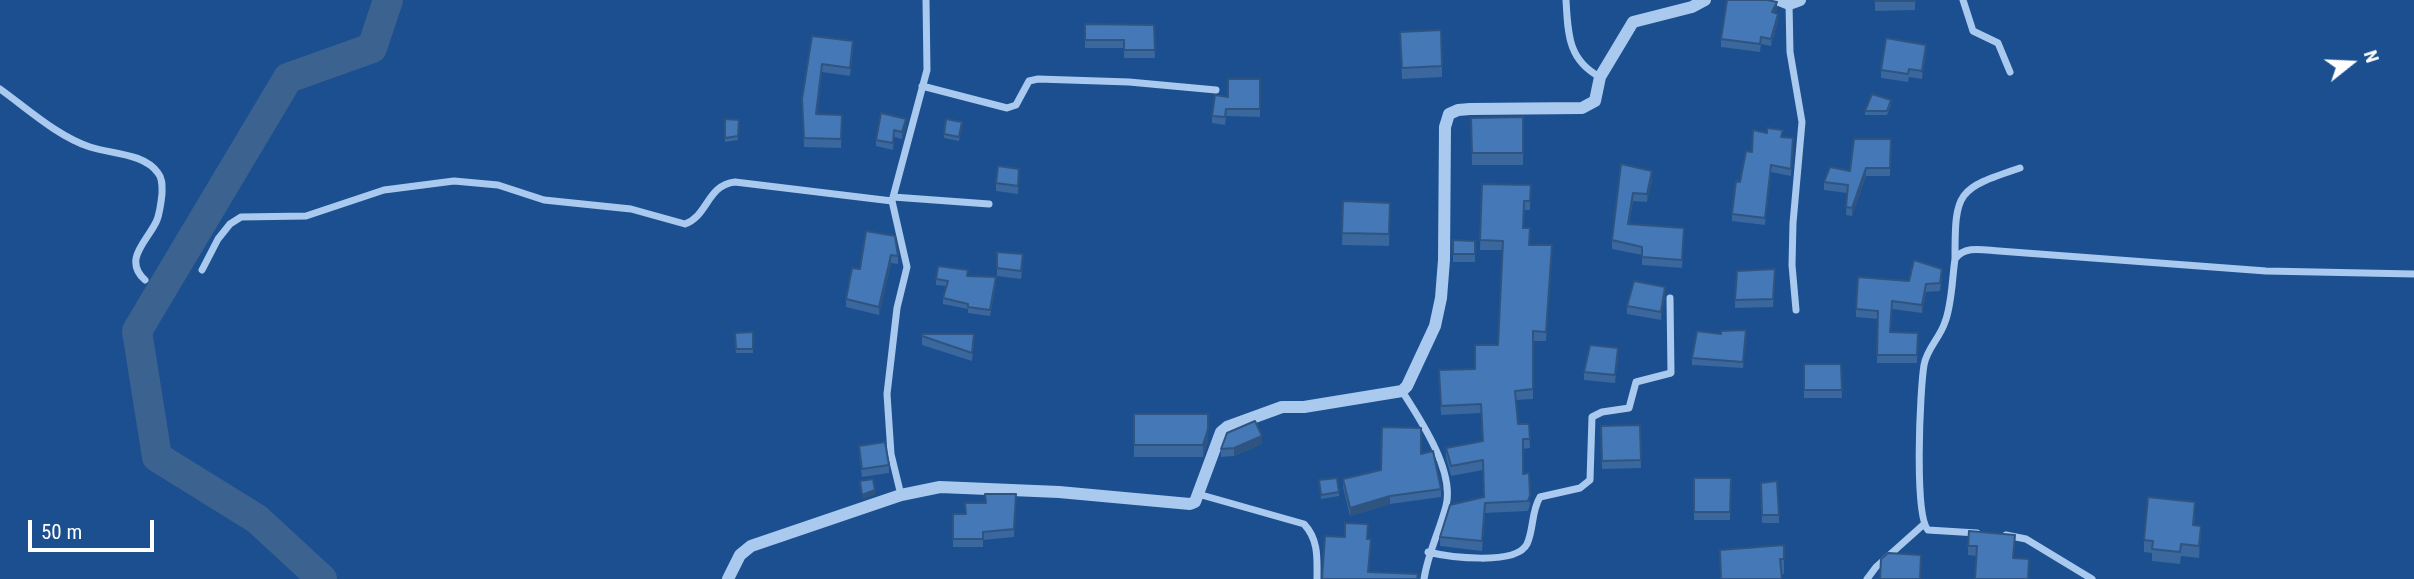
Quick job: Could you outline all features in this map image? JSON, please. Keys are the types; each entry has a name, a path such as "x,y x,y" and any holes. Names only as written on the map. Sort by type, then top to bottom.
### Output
{"street":[{"path":"901,495 891,454 887,394 897,308 907,267 893,199 929,54 926,0"},
{"path":"1566,0 1574,52 1582,68 1600,77"},
{"path":"729,579 740,555 751,546 901,495 940,487 1059,492 1190,504 1198,494 1221,432 1227,428 1282,407 1304,407 1402,391 1423,358 1435,326 1441,298 1444,260 1445,127 1449,114 1471,109 1582,108 1595,101 1600,77 1628,28 1637,19 1692,7 1705,0"},
{"path":"1962,0 1969,26 1976,35 1998,43 2010,72"},
{"path":"1790,1 1790,52 1802,122 1793,223 1792,265 1796,310"},
{"path":"922,86 1007,108 1016,105 1029,81 1038,79 1129,82 1216,90"},
{"path":"0,89 57,130 87,146 141,160 159,174 162,181 160,209 156,222 139,248 135,260 138,274 145,280"},
{"path":"1867,579 1876,567 1923,525 1920,414 1924,364 1932,343 1945,323 1955,259 1955,221 1959,201 1968,188 2020,168"},
{"path":"202,270 229,224 241,217 306,216 384,190 454,181 498,185 544,200 631,209 685,224 695,218 718,187 735,182 893,199 989,204"},
{"path":"1955,259 1967,249 2266,271 2414,274"},
{"path":"1428,552 1449,558 1517,554 1526,546 1534,507 1540,497 1580,488 1590,480 1592,417 1602,412 1629,408 1636,382 1671,373 1670,298"},
{"path":"1402,391 1434,442 1448,494 1437,539 1428,552 1424,579"},
{"path":"1198,494 1304,524 1311,532 1317,551 1317,579"},
{"path":"1923,525 1933,531 2026,539 2092,579"}],"building":[{"path":"1727,0 1777,2 1772,12 1778,14 1771,39 1761,37 1760,44 1721,39"},
{"path":"1915,0 1915,1 1875,1"},
{"path":"1085,24 1154,25 1155,50 1124,50 1124,40 1085,40"},
{"path":"1441,30 1442,66 1402,68 1400,32"},
{"path":"812,36 853,41 850,68 822,64 816,114 842,115 841,139 804,138 802,99"},
{"path":"1886,38 1926,45 1922,71 1909,69 1908,74 1881,70"},
{"path":"1228,79 1260,79 1260,109 1226,109 1225,117 1212,116 1215,95 1228,97"},
{"path":"1872,94 1891,100 1887,111 1865,111"},
{"path":"881,113 906,119 902,132 894,130 893,143 876,140"},
{"path":"1523,117 1523,153 1472,153 1471,118"},
{"path":"725,119 739,120 738,136 725,138"},
{"path":"946,119 962,122 959,137 944,134"},
{"path":"1767,128 1783,130 1781,137 1793,138 1791,169 1771,165 1765,218 1732,214 1736,181 1740,182 1746,151 1752,152 1753,130 1767,133"},
{"path":"1854,139 1891,139 1890,168 1866,168 1852,208 1846,207 1848,185 1824,182 1830,167 1850,171"},
{"path":"1621,164 1652,171 1647,194 1633,193 1628,224 1684,228 1682,260 1642,257 1642,247 1612,240"},
{"path":"998,166 1019,169 1018,186 996,183"},
{"path":"1482,184 1531,185 1530,201 1524,201 1523,228 1530,228 1529,245 1552,245 1546,332 1533,331 1533,389 1515,391 1518,424 1529,424 1530,439 1523,439 1523,474 1529,473 1530,495 1528,501 1485,503 1482,541 1440,537 1450,505 1484,497 1483,460 1451,466 1446,448 1483,441 1481,404 1441,406 1439,370 1475,369 1475,345 1498,345 1503,241 1480,240"},
{"path":"1343,201 1390,203 1389,234 1342,233"},
{"path":"866,231 895,236 898,256 891,255 879,307 846,299 852,268 860,269"},
{"path":"1453,240 1475,241 1475,254 1453,254"},
{"path":"997,252 1023,254 1021,271 997,268"},
{"path":"1914,260 1942,269 1940,283 1926,284 1922,305 1892,301 1890,332 1918,333 1917,355 1877,355 1878,311 1856,309 1858,277 1909,281"},
{"path":"938,266 968,270 967,276 996,277 990,310 968,307 968,304 943,298 948,281 936,279"},
{"path":"1775,269 1773,299 1735,300 1737,271"},
{"path":"1634,281 1665,287 1661,312 1627,306"},
{"path":"1746,330 1743,362 1692,358 1697,331 1721,334 1721,331"},
{"path":"753,332 753,349 736,349 735,333"},
{"path":"974,334 972,353 922,336"},
{"path":"1590,345 1618,348 1615,375 1584,372"},
{"path":"1804,364 1841,364 1842,390 1804,390"},
{"path":"1134,414 1208,414 1208,429 1203,445 1134,445"},
{"path":"1255,421 1262,436 1234,448 1221,449 1227,433"},
{"path":"1640,425 1641,460 1602,461 1601,426"},
{"path":"1382,427 1421,428 1421,454 1433,451 1441,489 1390,496 1350,508 1343,479 1381,470"},
{"path":"885,442 889,465 862,469 859,446"},
{"path":"1337,478 1339,492 1321,495 1319,480"},
{"path":"1694,478 1731,478 1730,512 1694,512"},
{"path":"873,479 875,490 862,495 860,481"},
{"path":"1777,481 1779,515 1762,515 1761,483"},
{"path":"985,494 1016,494 1014,529 983,532 983,539 953,539 953,514 966,514 965,503 986,503"},
{"path":"2148,497 2195,502 2193,525 2201,526 2199,546 2181,544 2180,552 2152,549 2153,541 2144,540"},
{"path":"1345,523 1368,524 1367,539 1371,539 1368,572 1418,574 1417,579 1322,579 1325,536 1345,537"},
{"path":"1969,531 2015,535 2013,558 2029,559 2028,579 1975,579 1977,546 1968,546"},
{"path":"1784,545 1784,559 1780,559 1782,579 1721,579 1720,550"},
{"path":"1888,553 1921,555 1920,579 1880,579 1881,559"}],"waterway":[{"path":"322,579 257,519 157,457 137,331 288,78 372,48 388,0"}]}
